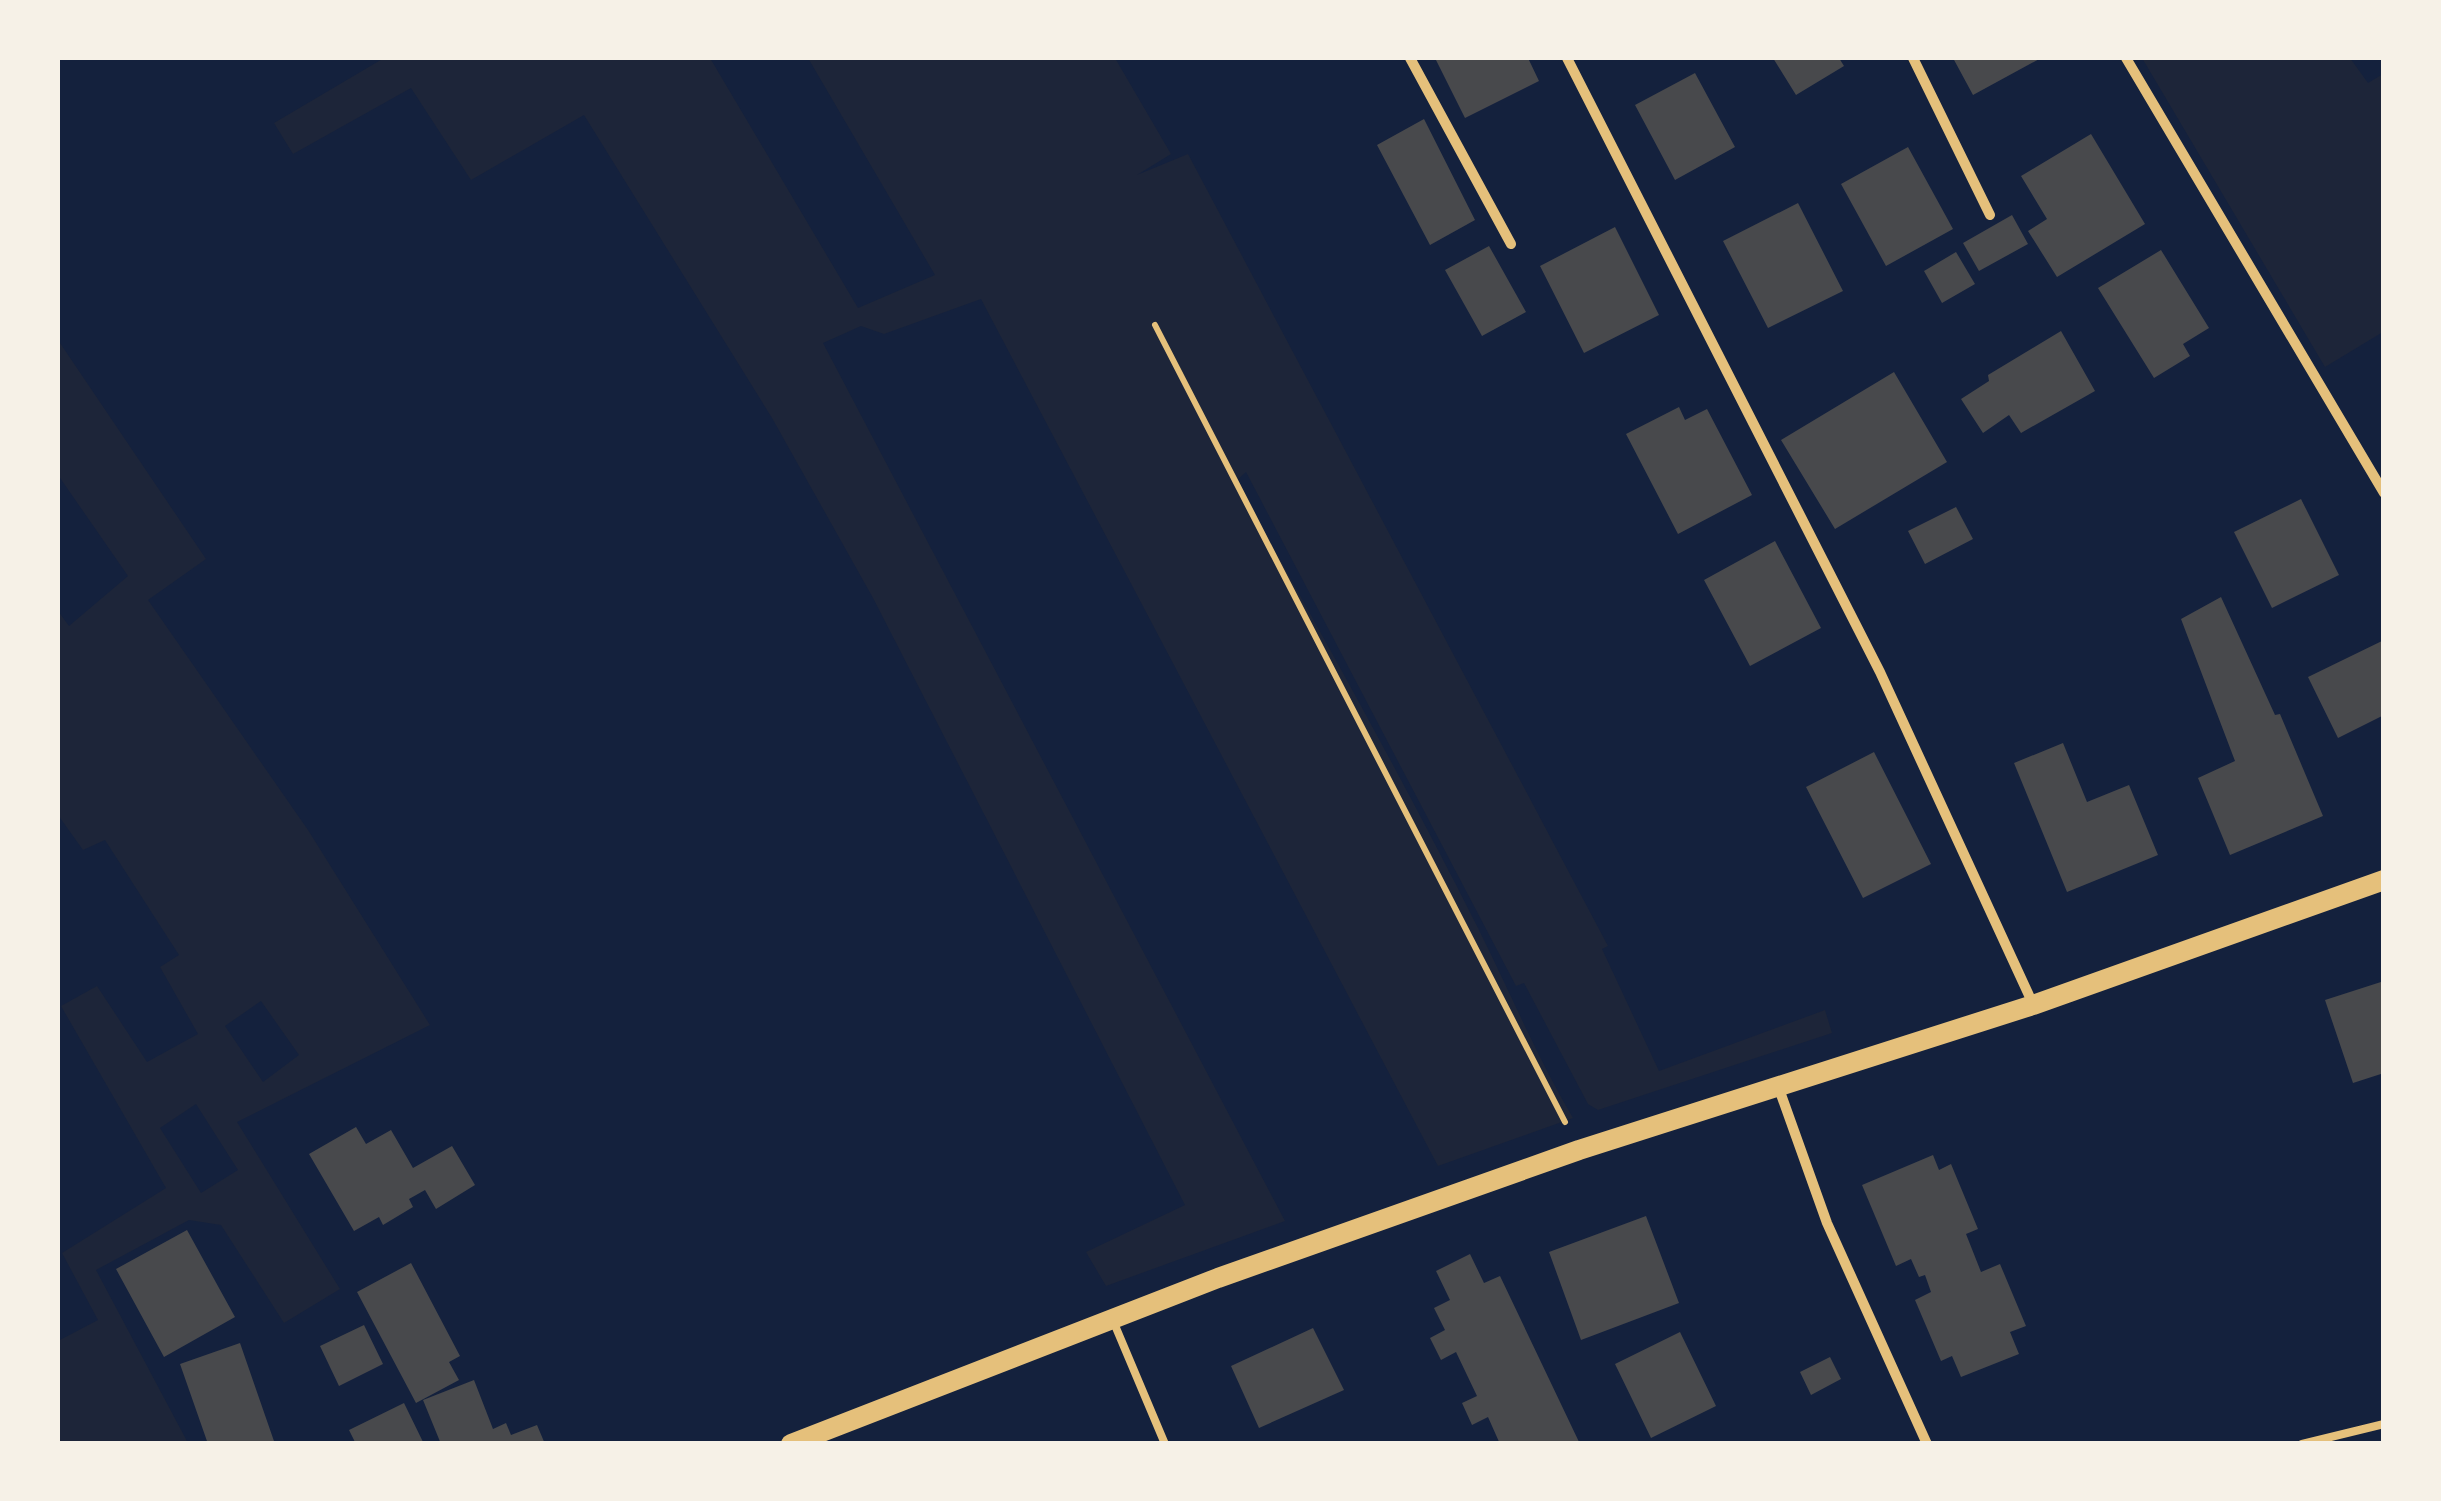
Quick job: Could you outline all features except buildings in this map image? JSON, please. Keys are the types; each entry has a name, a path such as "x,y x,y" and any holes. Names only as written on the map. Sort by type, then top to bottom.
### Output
{"main road":[{"path":"790,1444 1112,1319 1579,1150 2033,1005 2384,880"}],"street":[{"path":"1410,58 1510,244"},
{"path":"1567,58 1880,672 2033,1005"},
{"path":"1913,58 1990,216"},
{"path":"2126,58 2384,493"},
{"path":"1777,1085 1826,1223 1927,1444"}],"lane":[{"path":"1112,1319 1165,1444"},
{"path":"2302,1444 2384,1424"}],"path":[{"path":"1155,325 1579,1150"}],"shaded area":[{"path":"384,58 710,58 858,308 935,275 808,58 1115,58 1171,154 1137,175 1188,154 1608,946 1602,949 1659,1071 1825,1010 1832,1033 1598,1110 1588,1104 1524,983 1516,986 1246,472 1236,481 1420,815 1573,1118 1438,1166 981,299 884,334 861,326 823,343 1285,1221 1106,1286 1086,1252 1185,1205 873,598 772,418 584,115 471,180 411,88 293,154 274,123"},
{"path":"2142,58 2350,58 2368,83 2383,74 2383,332 2325,367"},
{"path":"58,340 206,559 148,600 308,830 430,1025 237,1122 340,1289 284,1323 221,1225 189,1220 96,1270 188,1443 58,1443 58,1341 98,1320 62,1253 166,1188 61,1006 97,986 147,1062 198,1034 160,967 179,955 105,840 83,850 58,815 58,611 69,626 128,576 58,475","holes":["261,1001 299,1055 263,1082 225,1026","196,1104 238,1170 201,1193 160,1128"]}]}
